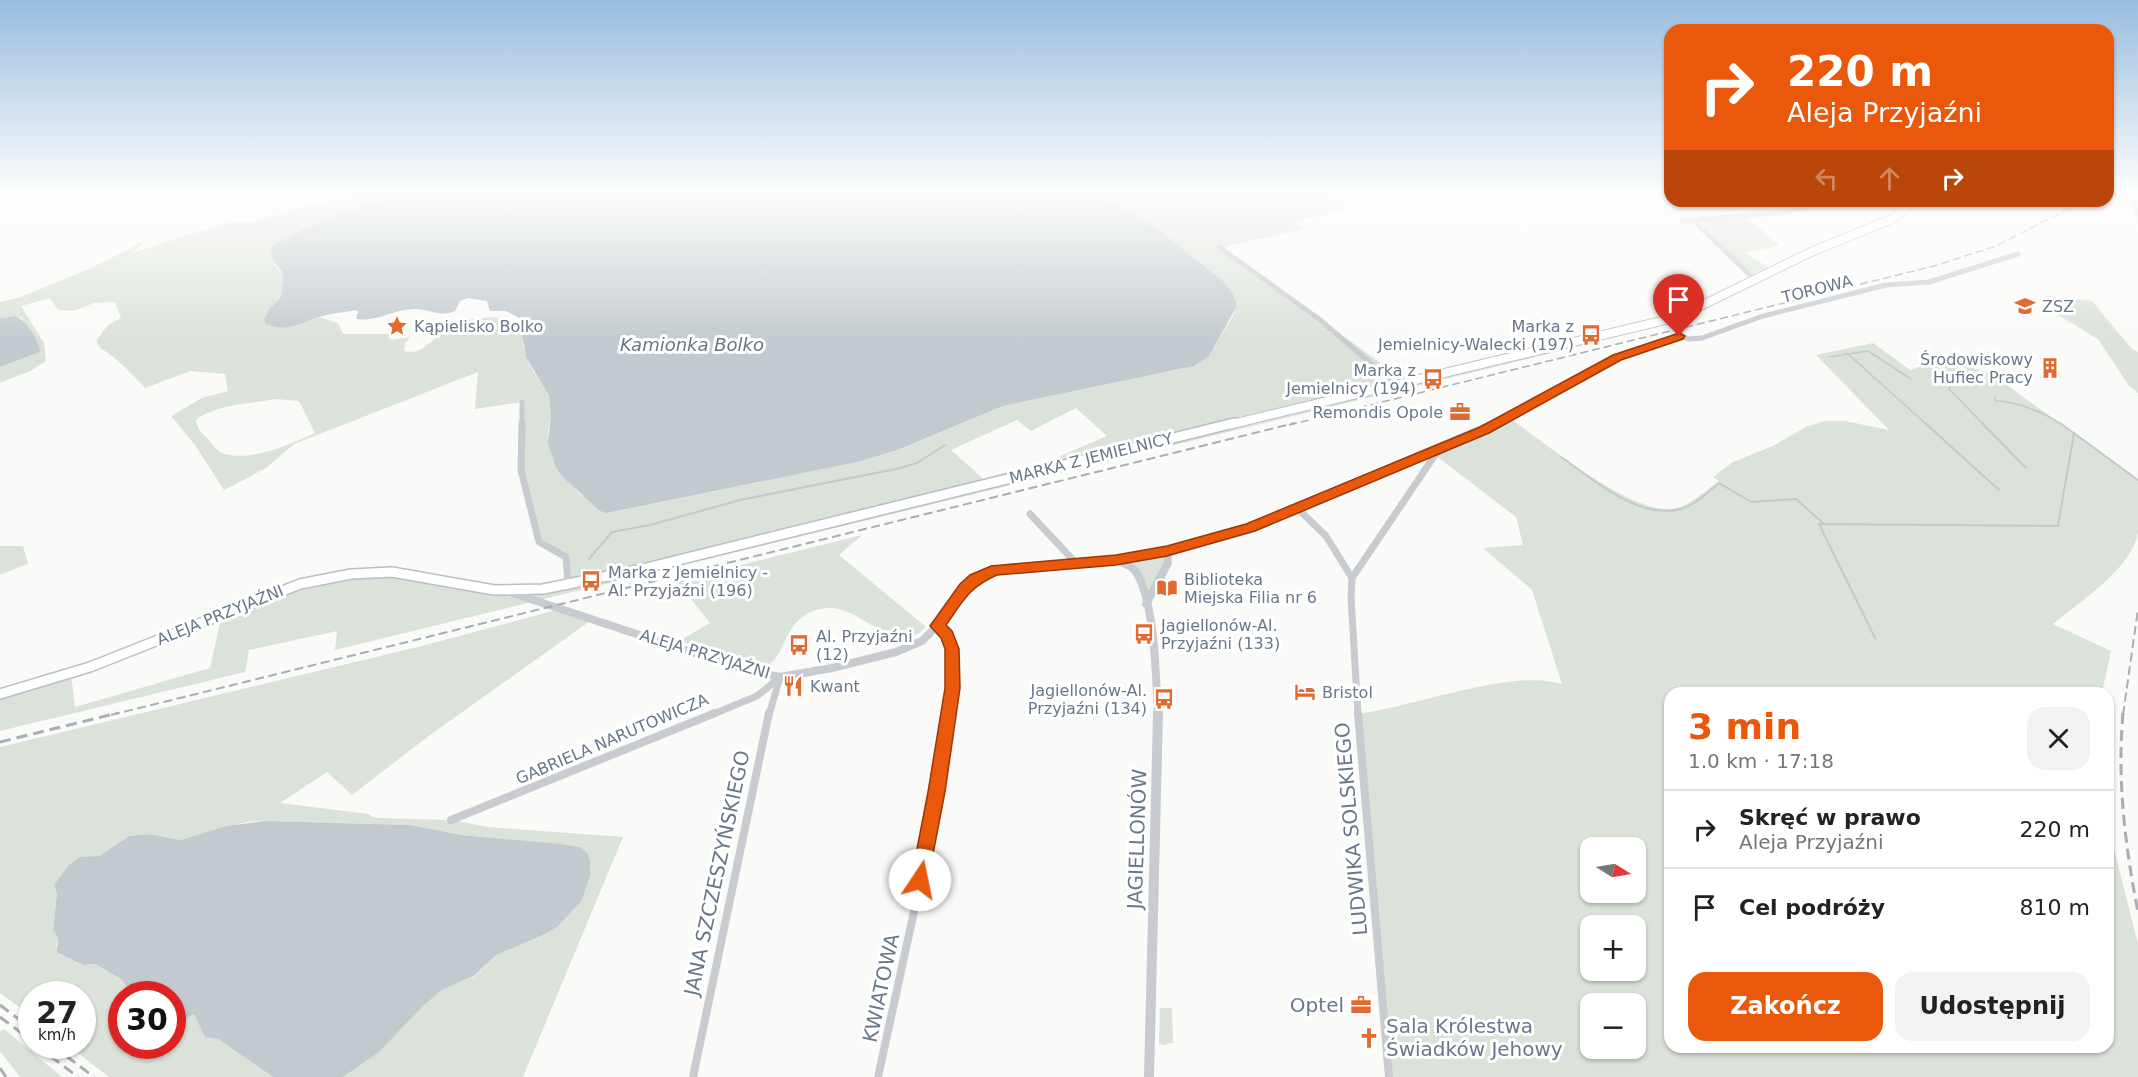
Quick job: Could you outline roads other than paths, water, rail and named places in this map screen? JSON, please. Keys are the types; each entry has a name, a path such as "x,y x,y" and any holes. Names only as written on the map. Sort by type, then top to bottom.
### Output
{"main road":[{"name":"MARKA Z JEMIELNICY","path":"504,591 568,585 650,567 1678,317 1832,243"},
{"name":"ALEJA PRZYJAŹNI","path":"0,694 71,674 277,591 318,580 392,572 504,591"}],"street":[{"path":"1717,243 1755,280"},
{"path":"1219,247 1319,319 1395,384"},
{"name":"TOROWA","path":"1681,336 1689,339 1702,338 1763,316 1886,285 1929,282 2018,254"},
{"path":"1678,317 1675,323 1681,336"},
{"name":"ALEJA PRZYJAŹNI","path":"504,591 738,667 780,677 896,652 922,641 937,626 969,583 984,573 1075,562 1116,560 1167,551 1250,527 1484,430 1617,358 1681,336"},
{"path":"522,402 521,470 528,499 539,542 566,557 568,585"},
{"path":"1297,508 1326,536 1352,578 1435,455 1450,444"},
{"path":"1030,514 1075,562"},
{"path":"1146,604 1168,563 1167,551"},
{"name":"JAGIELLONÓW","path":"1116,560 1127,564 1137,574 1146,604 1156,677 1158,721 1149,1077"},
{"name":"LUDWIKA SOLSKIEGO","path":"1352,578 1351,597 1360,740 1389,1077"},
{"name":"KWIATOWA","path":"879,1077 937,792 953,688 952,649 947,635 937,626"},
{"name":"GABRIELA NARUTOWICZA","path":"451,820 757,696 780,677"},
{"name":"JANA SZCZESZYŃSKIEGO","path":"693,1077 771,703 780,677"}],"water":[{"name":"Kamionka Bolko","path":"278,243 1175,243 1222,280 1233,294 1237,306 1209,356 1194,366 1003,406 898,450 858,462 607,513 600,511 556,468 548,443 551,413 549,396 526,357 519,318 506,311 490,311 487,301 468,298 460,301 455,311 444,314 413,309 378,317 356,319 358,312 356,310 324,316 283,328 274,327 266,324 264,319 270,308 281,297 283,276 273,259 272,247"},
{"path":"15,316 23,321 31,331 40,352 0,367 0,318"},
{"path":"265,821 410,825 462,835 560,844 580,847 587,853 590,860 590,876 581,902 557,927 496,955 474,976 443,989 423,1006 378,1053 343,1077 273,1077 218,1039 205,1037 194,1014 186,1019 186,981 123,981 95,964 83,965 57,952 58,938 53,930 57,893 54,885 69,865 80,857 99,856 129,836 149,834 181,840 227,826"}],"waterway":[{"path":"1848,354 1868,351 1911,379"},
{"path":"1829,357 1848,354"},
{"path":"1848,354 1927,425"},
{"path":"1951,386 1949,389 1984,425"},
{"path":"1995,396 1995,401 2030,408 2062,425"},
{"path":"1925,423 1999,490"},
{"path":"1982,423 2026,468"},
{"path":"2060,423 2074,433"},
{"path":"1875,638 1819,524 2058,526 2074,433"},
{"path":"2074,433 2138,480"},
{"path":"589,559 612,532 650,525 740,500 896,469 917,463 945,445"},
{"path":"1561,457 1617,496 1649,509 1665,511 1681,509 1691,505 1719,483 1751,502 1796,499 1824,524"}],"railway":[{"path":"1289,425 1934,266 2001,243"},
{"path":"111,715 1295,423"},
{"path":"2123,715 2138,609"},
{"path":"0,742 118,713"},
{"path":"2123,713 2121,738 2123,813 2138,912"},
{"path":"0,1005 18,1018"},
{"path":"0,1017 18,1030"},
{"path":"54,1059 78,1077"},
{"path":"70,1059 94,1077"},
{"path":"0,1068 6,1077"}],"place":[{"name":"ZSZ","path":"2025,306"},
{"name":"Kąpielisko Bolko","path":"397,326"},
{"name":"Marka z Jemielnicy-Walecki (197)","path":"1591,335"},
{"name":"Środowiskowy Hufiec Pracy","path":"2050,368"},
{"name":"Marka z Jemielnicy (194)","path":"1433,379"},
{"name":"Remondis Opole","path":"1460,412"},
{"name":"Marka z Jemielnicy - Al. Przyjaźni (196)","path":"591,581"},
{"name":"Biblioteka Miejska Filia nr 6","path":"1167,588"},
{"name":"Jagiellonów-Al. Przyjaźni (133)","path":"1144,634"},
{"name":"Al. Przyjaźni (12)","path":"799,645"},
{"name":"Kwant","path":"793,686"},
{"name":"Bristol","path":"1305,692"},
{"name":"Jagiellonów-Al. Przyjaźni (134)","path":"1164,699"},
{"name":"Optel","path":"1361,1005"},
{"name":"Sala Królestwa Świadków Jehowy","path":"1369,1038"}]}
